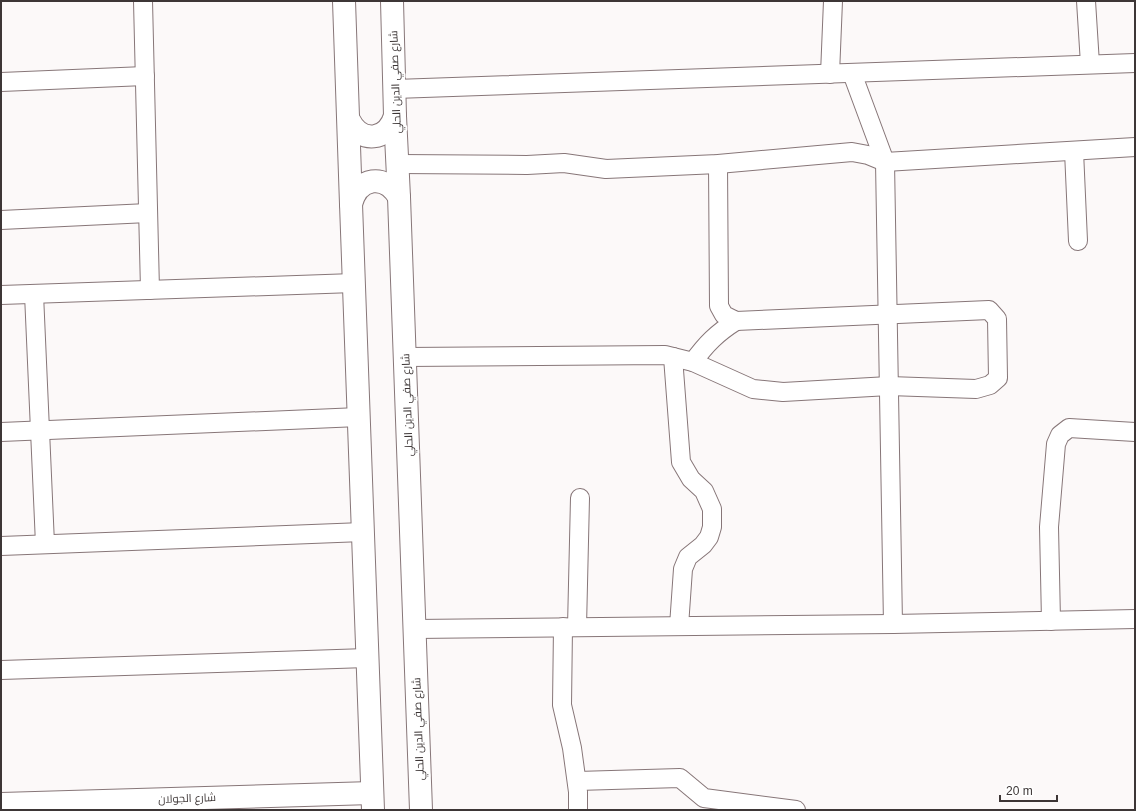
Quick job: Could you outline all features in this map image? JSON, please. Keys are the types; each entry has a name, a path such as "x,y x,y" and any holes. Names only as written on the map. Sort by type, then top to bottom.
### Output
{"main road":[{"path":"344,1 372,801"},
{"name":"شارع صفي الدين الحلي","path":"392,1 421,810"},
{"path":"348,120 352,127 358,132 365,136 373,136 388,130 393,124 396,116"},
{"path":"351,204 353,196 358,189 364,184 372,181 381,182 388,185 395,190 399,197"},
{"name":"شارع الجولان","path":"1,804 372,801"}],"street":[{"path":"143,1 150,290"},
{"path":"1086,1 1090,64"},
{"path":"830,74 836,3"},
{"path":"395,89 1135,63"},
{"path":"852,73 885,162 893,624"},
{"path":"1,82 145,76"},
{"path":"398,164 526,165 564,163 606,169 718,164 852,152 868,155 885,162 1135,147"},
{"path":"1074,151 1078,241"},
{"path":"405,357 666,355 693,362 753,389 783,392 889,386 976,389 990,385 998,378 997,319 989,310 736,321 724,315 719,306 718,164"},
{"path":"1,220 148,213"},
{"path":"1,295 354,283"},
{"path":"34,294 45,544"},
{"path":"693,362 712,339 736,321"},
{"path":"673,357 681,462 691,479 704,491 712,509 712,527 709,537 703,545 688,557 683,569 679,626"},
{"path":"1,432 359,418"},
{"path":"1051,621 1049,527 1056,444 1060,436 1069,428 1135,432"},
{"path":"578,810 577,781 572,748 562,705 570,627 580,498"},
{"path":"1,546 363,532"},
{"path":"415,629 893,624 1135,619"},
{"path":"1,670 367,658"},
{"path":"577,781 680,778 704,798 796,810"}]}
